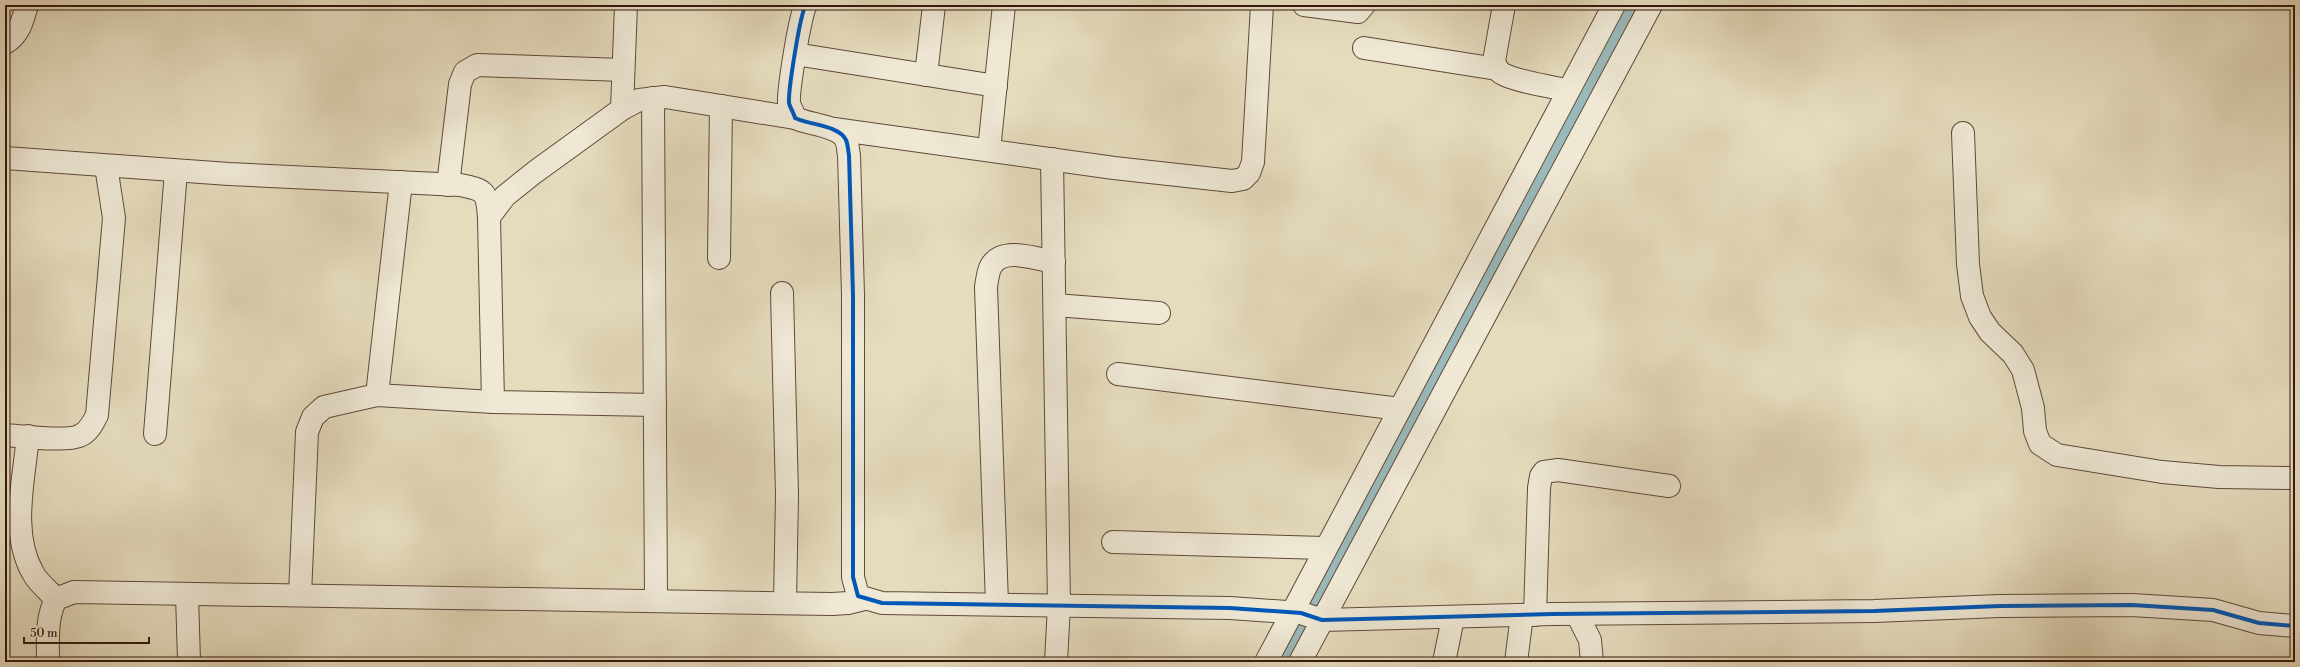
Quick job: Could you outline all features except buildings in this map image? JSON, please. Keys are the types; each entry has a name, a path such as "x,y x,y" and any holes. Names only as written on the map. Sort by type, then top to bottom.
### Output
{"street":[{"path":"5,43 11,40 20,27 27,5"},
{"path":"622,109 626,5"},
{"path":"795,118 790,103 795,54 802,10 806,5"},
{"path":"926,75 934,5"},
{"path":"989,150 1004,5"},
{"path":"489,217 505,196 622,109 639,100 665,97 795,118 806,123 834,129 1052,159 1224,180 1243,179 1249,173 1253,162 1262,5"},
{"path":"1304,5 1358,12 1364,5"},
{"path":"1504,5 1494,61 1497,69 1503,74 1568,90"},
{"path":"1300,662 1308,616 1325,548 1527,172 1568,90 1614,5"},
{"path":"1266,662 1308,616 1651,5"},
{"path":"1364,48 1497,69"},
{"path":"795,54 996,86"},
{"path":"448,185 460,84 465,72 477,65 623,70"},
{"path":"653,98 656,600"},
{"path":"719,258 721,106"},
{"path":"834,129 846,139 849,155 853,295 853,577 858,596 864,599 882,603 1230,608 1308,616 1453,618 1577,614 1874,611 2000,606 2132,605 2213,610 2259,623 2295,626"},
{"path":"1963,133 1968,264 1972,296 1980,317 1990,332 2013,354 2023,370 2033,408 2035,431 2040,444 2057,455 2162,472 2219,477 2295,478"},
{"path":"5,158 176,171 400,182 481,189 488,198 494,402"},
{"path":"1052,159 1060,605 1056,662"},
{"path":"5,435 66,438 80,436 90,428 97,415 114,218 106,166"},
{"path":"155,434 176,171"},
{"path":"377,396 400,182"},
{"path":"997,604 986,287 991,266 999,257 1013,255 1054,262"},
{"path":"782,292 787,495 785,602"},
{"path":"1055,305 1159,313"},
{"path":"1118,374 1400,409"},
{"path":"300,596 307,432 313,417 324,407 377,396 494,402 655,405"},
{"path":"28,436 14,496 25,556 34,574 56,599"},
{"path":"1516,662 1529,615 1540,476 1549,470 1558,470 1669,486"},
{"path":"1113,542 1325,548"},
{"path":"48,662 50,610 56,599 74,592 848,603 864,599"},
{"path":"187,594 189,662"},
{"path":"1577,614 1590,640 1592,662"},
{"path":"1444,662 1453,618"}],"waterway":[{"path":"1281,662 1629,5"}],"cycle path":[{"path":"806,5 795,53 790,84 789,103 795,118 830,128 842,135 847,142 849,155 853,295 853,577 858,596 882,603 1230,608 1301,613 1322,620 1553,614 1874,611 2000,606 2132,605 2213,610 2259,623 2295,626"}]}
